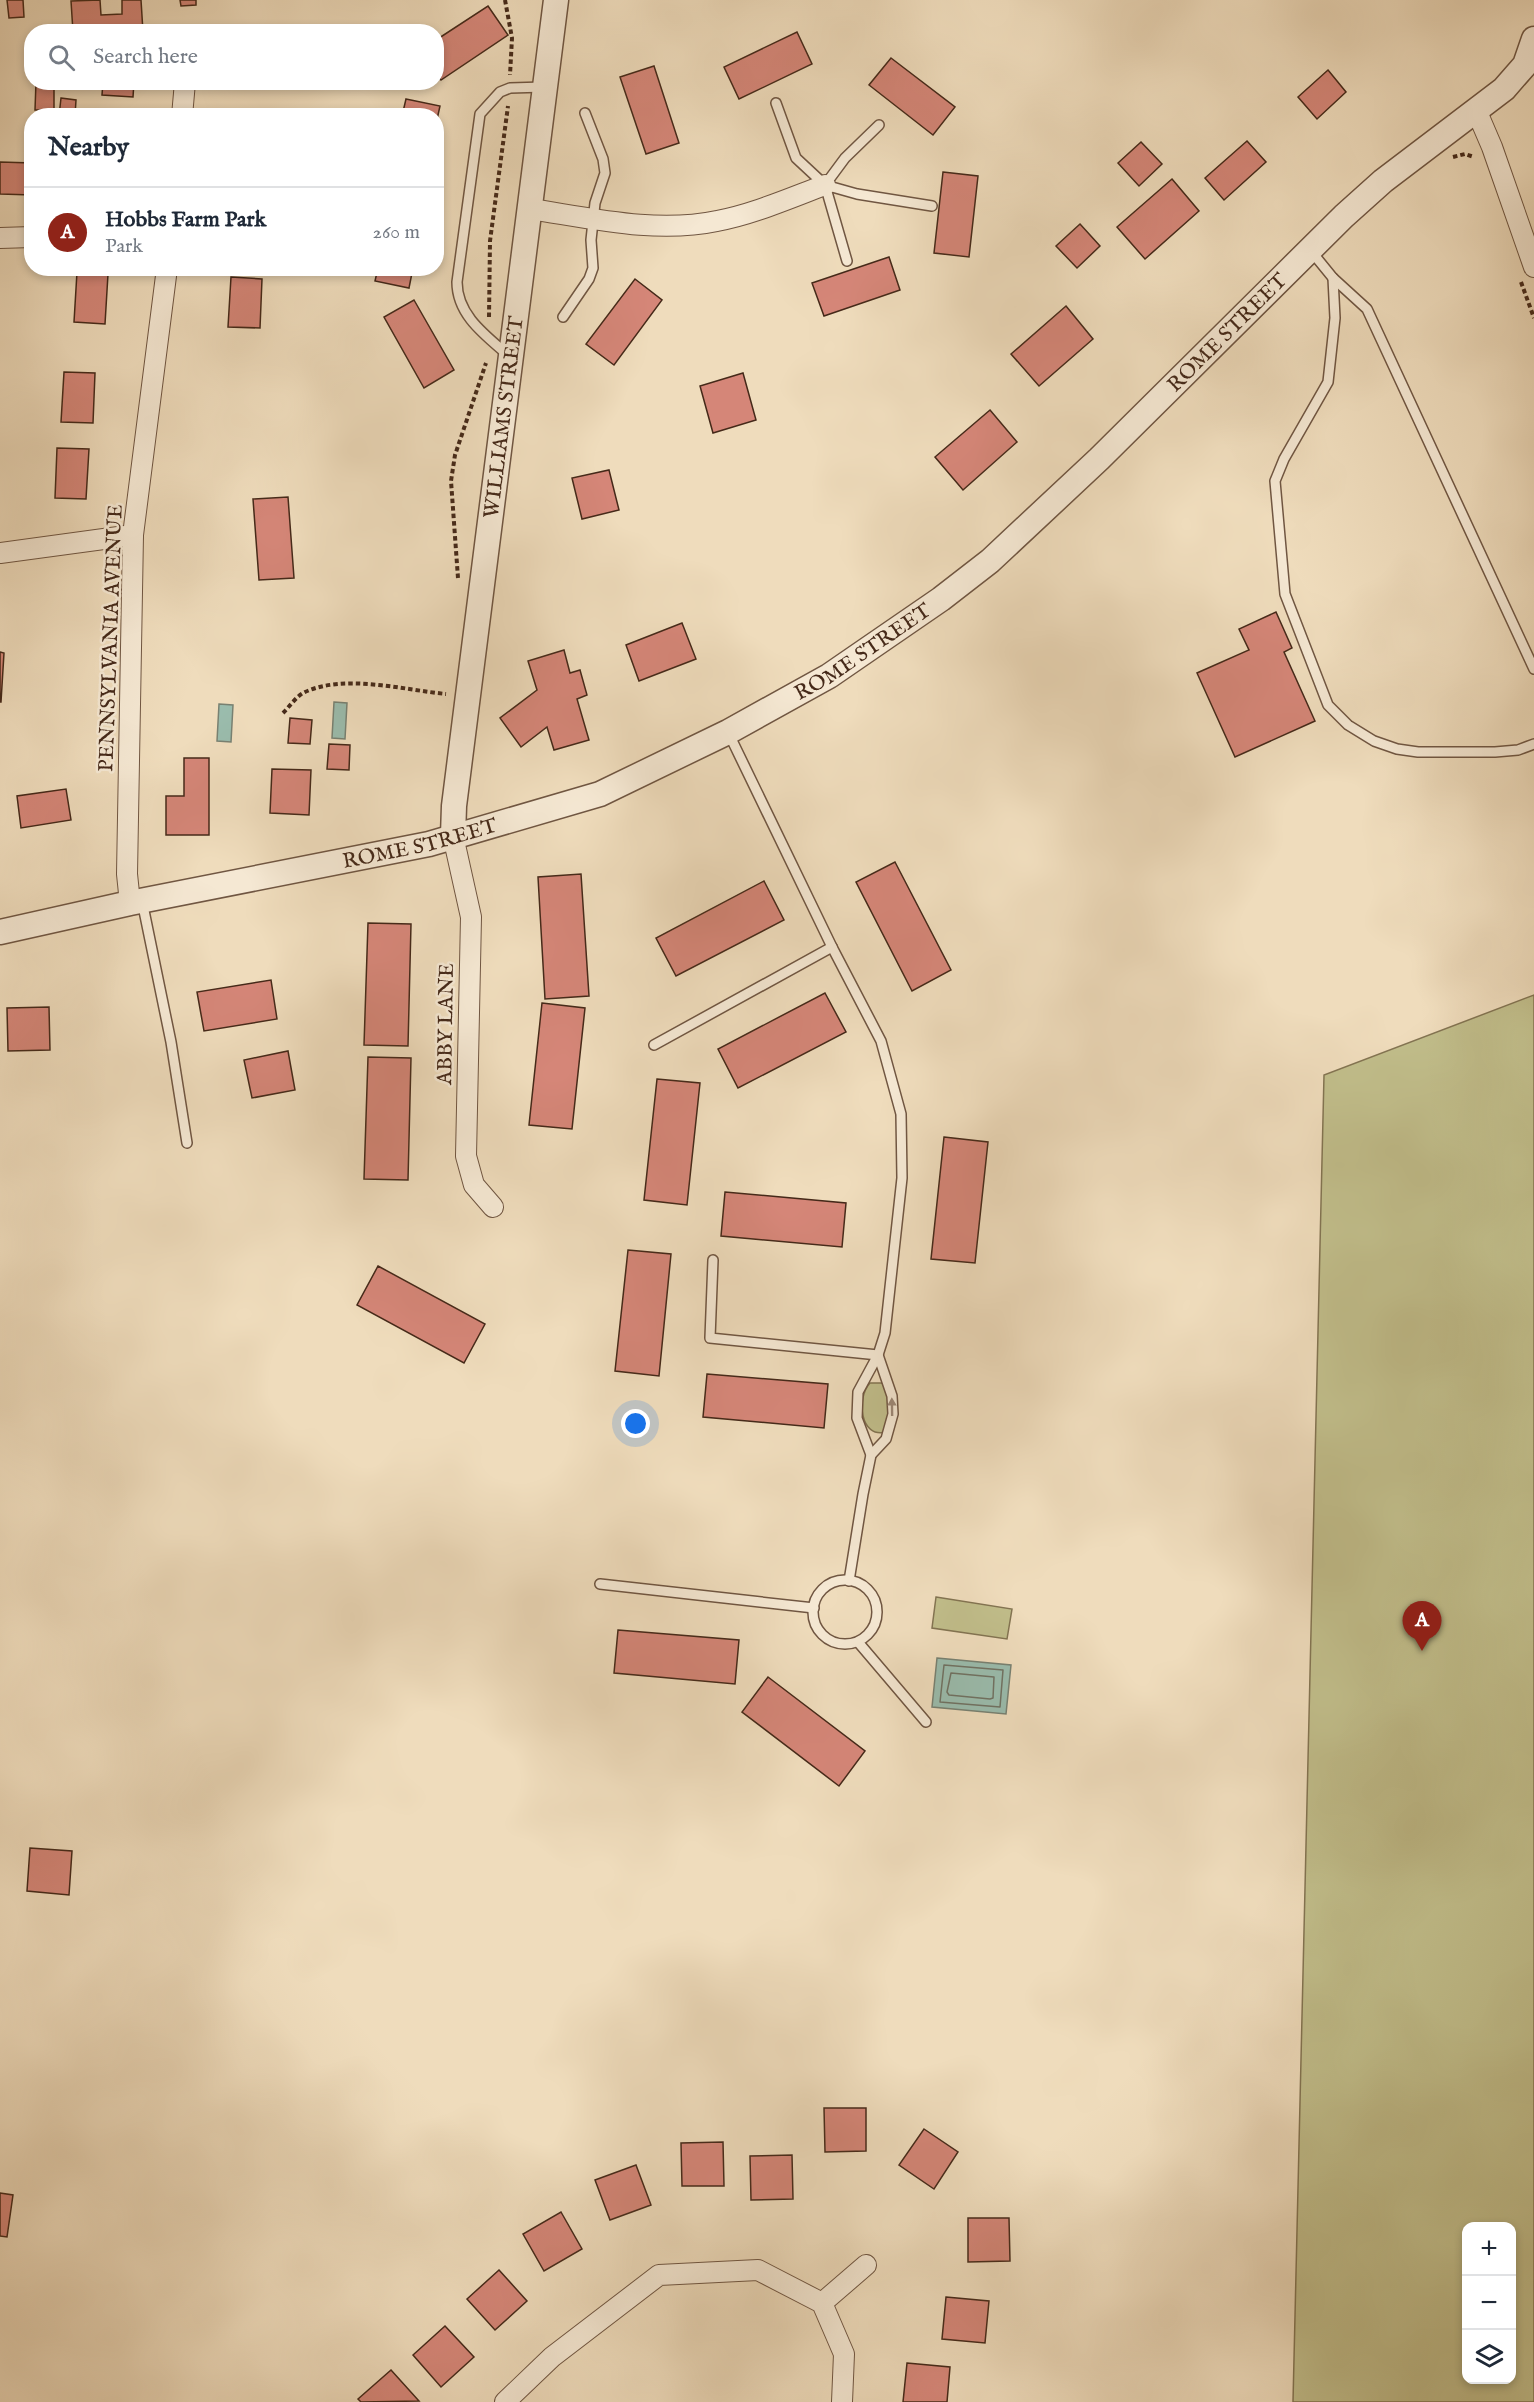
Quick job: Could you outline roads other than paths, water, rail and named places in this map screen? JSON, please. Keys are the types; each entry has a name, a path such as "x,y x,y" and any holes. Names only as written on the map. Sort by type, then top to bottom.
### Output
{"street":[{"name":"WILLIAMS STREET","path":"453,836 454,806 499,356 530,209 556,0"},
{"name":"ROME STREET","path":"0,932 136,902 429,844 600,794 728,732 829,676 941,599 990,561 1091,466 1310,249 1383,181 1432,142 1477,112 1504,89 1525,65 1534,39"},
{"path":"183,108 184,90"},
{"path":"1477,112 1492,147 1526,270"},
{"path":"530,209 593,219 682,226 745,215 825,185"},
{"path":"0,238 24,237"},
{"name":"PENNSYLVANIA AVENUE","path":"136,902 128,874 133,535 166,276"},
{"path":"0,553 133,535"},
{"name":"ABBY LANE","path":"453,836 471,917 466,1156 474,1185 493,1207"},
{"path":"822,2303 866,2265"},
{"path":"505,2402 552,2357 659,2275 758,2270 822,2303 844,2354 842,2402"}],"lane":[{"path":"499,356 472,321 457,295 480,114 500,92 510,88 544,87"},
{"path":"776,103 796,158 825,185 857,194 932,206"},
{"path":"562,317 589,279 593,268 594,203 604,173 603,159 585,113"},
{"path":"825,185 845,158 879,125"},
{"path":"825,185 847,261"},
{"path":"1310,249 1333,278 1367,309 1534,669"},
{"path":"1333,278 1335,318 1328,382 1284,459 1275,481 1285,594 1328,705 1348,725 1374,741 1397,749 1418,752 1495,752 1518,750 1534,744"},
{"path":"728,732 832,947 881,1041 901,1114 902,1178 885,1332 878,1355 858,1392 856,1418 871,1455"},
{"path":"136,902 171,1042 187,1143"},
{"path":"654,1045 832,947"},
{"path":"713,1260 710,1338 878,1355"},
{"path":"849,1581 871,1455 886,1439 893,1414 892,1396 878,1355"},
{"path":"837,1580 849,1581 857,1581 867,1587 874,1596 877,1618 873,1628 858,1642 835,1643 825,1637 813,1619 816,1598 828,1584 837,1580"},
{"path":"600,1584 814,1608"},
{"path":"858,1642 926,1722"}],"water":[{"path":"334,702 347,703 345,739 332,738"},
{"path":"219,704 233,705 231,742 217,741"},
{"path":"937,1658 1011,1665 1006,1714 932,1707"}],"place":[{"name":"Hobbs Farm Park","path":"1422,1651"}]}
